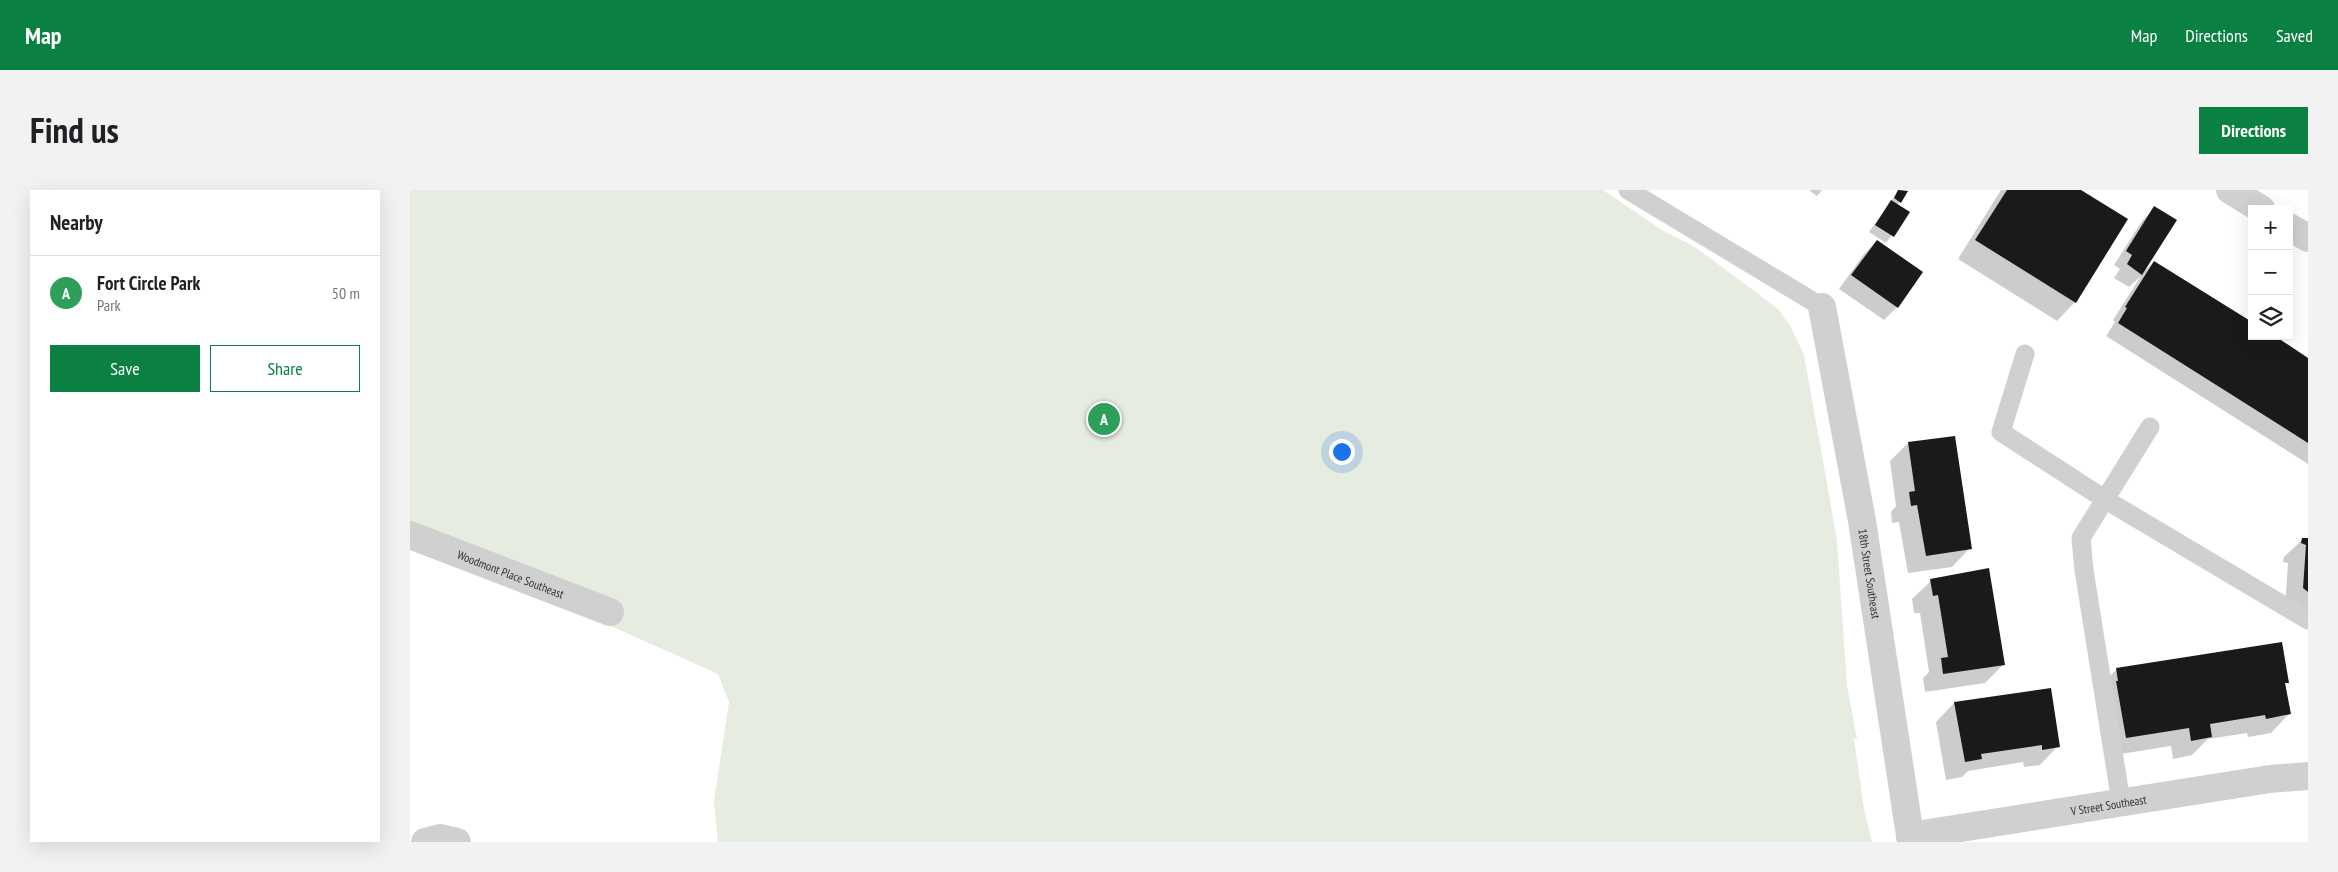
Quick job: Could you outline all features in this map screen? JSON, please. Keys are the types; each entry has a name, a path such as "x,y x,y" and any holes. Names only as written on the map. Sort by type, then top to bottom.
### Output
{"street":[{"path":"2230,190 2254,205"},
{"path":"2293,229 2308,238"},
{"name":"18th Street Southeast","path":"1822,307 1862,521 1910,839"},
{"name":"Woodmont Place Southeast","path":"410,535 610,612"},
{"name":"V Street Southeast","path":"1910,839 2121,802 2270,779 2308,776"},
{"path":"425,842 440,838 457,842"}],"lane":[{"path":"1628,190 1822,307"},
{"path":"2025,354 2001,432 2106,500 2308,620"},
{"path":"2121,802 2084,570 2081,538 2150,427"}],"shaded area":[{"path":"410,190 1603,190 1662,230 1695,247 1778,309 1791,327 1804,355 1837,540 1847,686 1857,739 1854,739 1864,809 1872,842 718,842 714,802 729,702 718,674 457,557 410,528"}],"building":[{"path":"1898,190 1908,191 1901,203 1894,198"},
{"path":"2007,190 2081,190 2128,219 2076,303 1975,240"},
{"path":"1891,200 1910,212 1894,237 1875,225"},
{"path":"2154,206 2177,220 2142,275 2127,264 2132,255 2126,251"},
{"path":"1877,240 1923,272 1898,308 1851,275"},
{"path":"2154,261 2248,320 2248,340 2281,340 2308,358 2308,443 2118,323 2127,308 2125,307"},
{"path":"1955,436 1972,549 1926,556 1917,505 1911,506 1909,492 1915,491 1908,442"},
{"path":"2302,538 2308,538 2308,592 2303,588 2306,545 2301,543"},
{"path":"1989,568 2005,665 1943,674 1941,658 1948,657 1938,595 1933,596 1930,579"},
{"path":"2282,642 2289,683 2285,683 2291,714 2266,719 2265,715 2210,724 2212,737 2191,741 2189,728 2126,738 2116,681 2118,681 2116,668"},
{"path":"2051,688 2060,747 2042,750 2042,745 1981,754 1982,759 1965,762 1954,702"}],"place":[{"name":"Fort Circle Park","path":"1104,419"}]}
